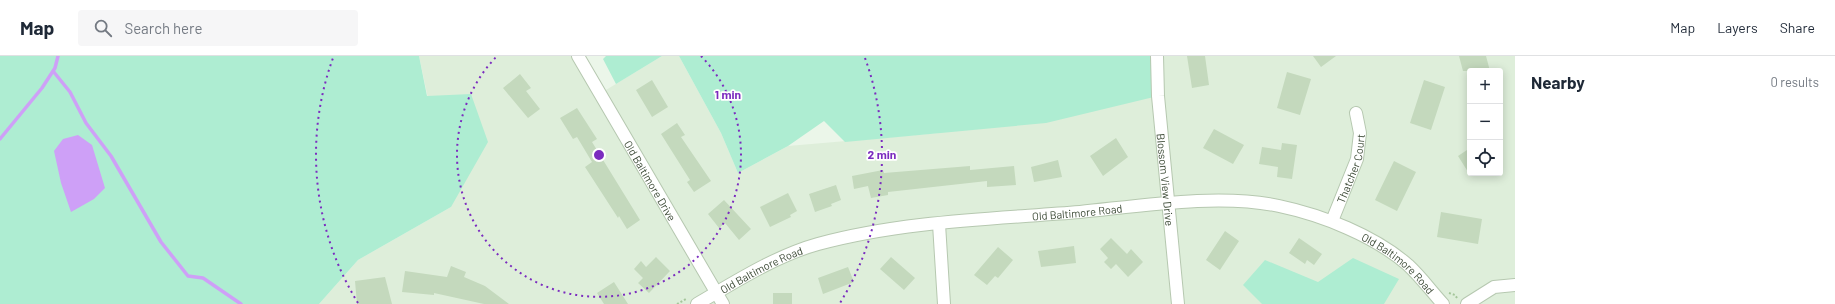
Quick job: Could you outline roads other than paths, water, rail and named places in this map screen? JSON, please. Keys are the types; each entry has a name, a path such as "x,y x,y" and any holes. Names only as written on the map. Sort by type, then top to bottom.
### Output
{"street":[{"name":"Old Baltimore Drive","path":"578,56 724,304"},
{"name":"Blossom View Drive","path":"1157,56 1158,96 1178,304"},
{"name":"Thatcher Court","path":"1332,221 1357,159 1360,133 1356,113"},
{"name":"Old Baltimore Road","path":"693,300 717,293 774,262 816,245 879,230 1168,204 1227,201 1278,206 1332,221 1375,242 1408,265 1443,304"},
{"path":"939,224 944,304"},
{"path":"1462,302 1494,287 1515,285"}],"waterway":[{"path":"0,139 42,88 55,68 58,56"},
{"path":"53,71 70,92 86,123 111,156 161,242 188,276 203,278 241,304"}]}
